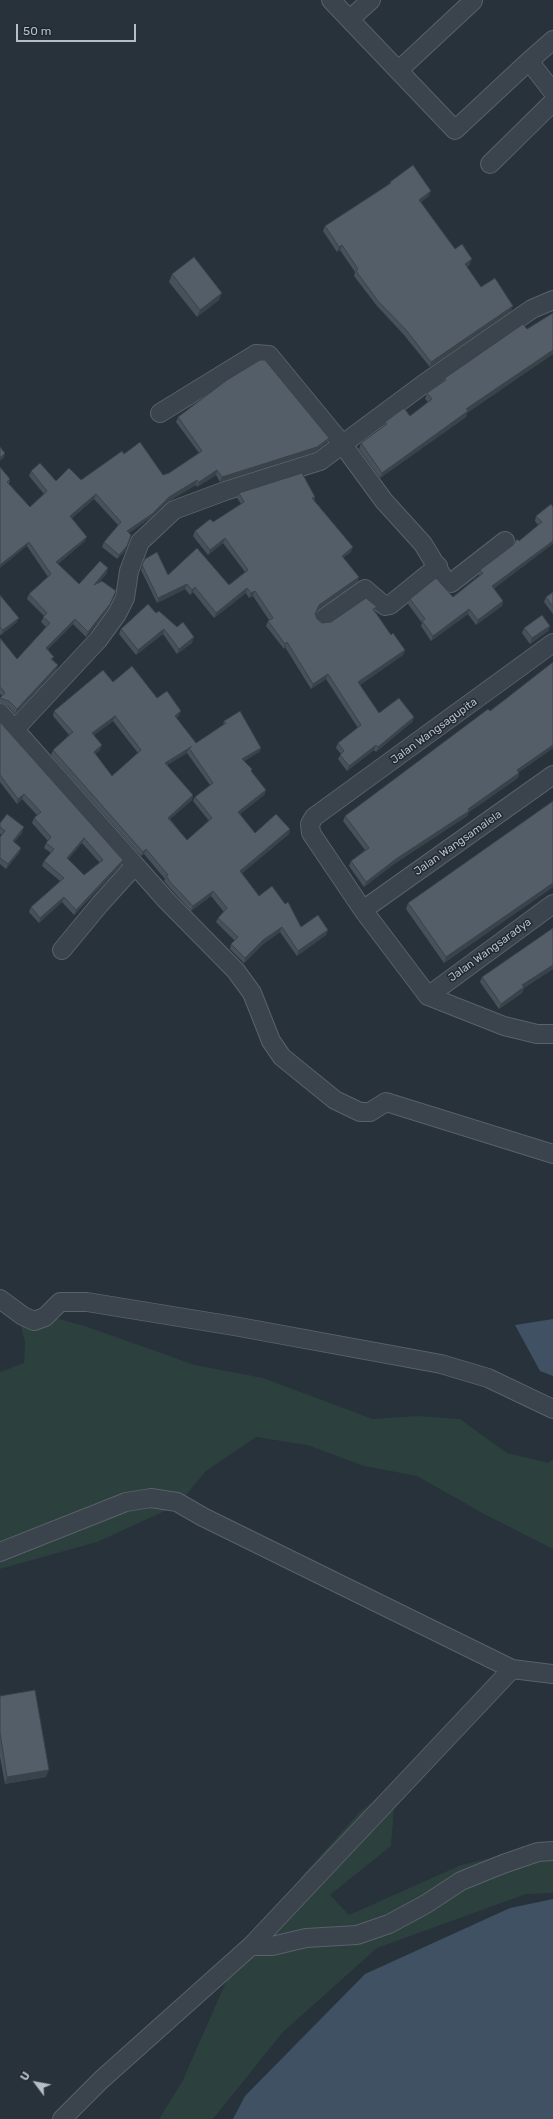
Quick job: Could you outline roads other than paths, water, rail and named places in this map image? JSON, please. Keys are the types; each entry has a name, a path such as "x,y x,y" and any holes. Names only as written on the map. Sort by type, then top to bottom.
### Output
{"street":[{"path":"331,0 455,130 553,40"},
{"path":"350,19 371,0"},
{"path":"399,70 473,1"},
{"path":"529,61 553,92"},
{"path":"490,164 553,102"},
{"path":"14,729 98,640 117,614 125,598 129,571 140,542 174,510 225,491 320,461 418,388 532,309 553,300"},
{"path":"160,414 256,354 262,353 269,355 343,445 384,501 423,544 438,566 446,582 451,583 505,541"},
{"path":"324,618 365,589 385,606 390,605 438,566"},
{"name":"Jalan Wangsagupita","path":"363,910 311,833 310,824 314,817 553,643"},
{"path":"0,713 167,901 236,971 252,993 271,1041 282,1057 336,1100 360,1112 370,1112 386,1102 553,1154"},
{"name":"Jalan Wangsamalela","path":"363,910 553,775"},
{"path":"62,950 100,904 128,873 136,867"},
{"name":"Jalan Wangsaradya","path":"428,996 553,904"},
{"path":"363,910 428,996 504,1026 537,1034 553,1034"},
{"path":"0,1299 22,1316 34,1321 45,1318 60,1302 87,1302 234,1326 441,1364 488,1378 553,1408"},
{"path":"0,1552 126,1502 151,1498 177,1502 202,1517 512,1669 553,1674"},
{"path":"62,2119 101,2080 251,1946 512,1669"},
{"path":"251,1946 272,1946 306,1938 363,1933 389,1924 426,1904 460,1881 538,1852 553,1851"}],"water":[{"path":"553,1319 553,1376 540,1371 515,1325"},
{"path":"553,1899 553,2119 233,2119 245,2096 365,1974 510,1908"}]}
